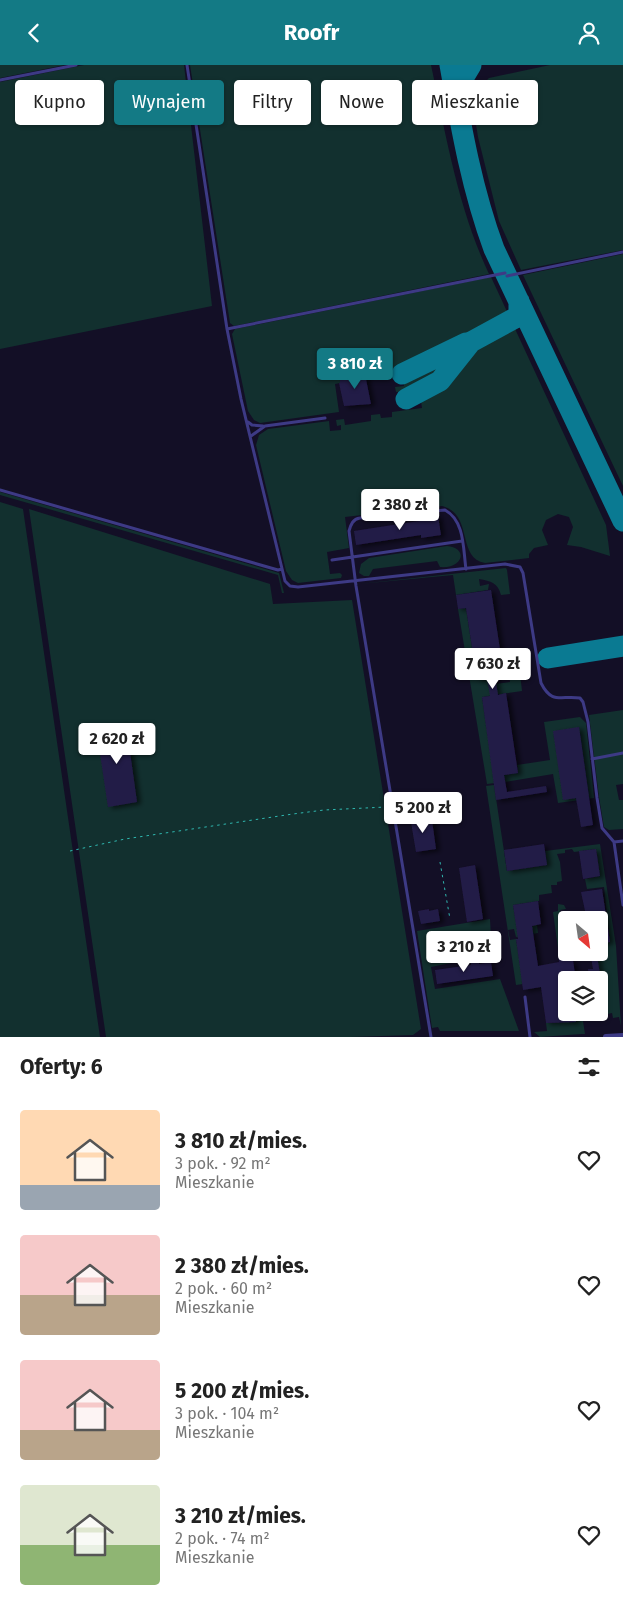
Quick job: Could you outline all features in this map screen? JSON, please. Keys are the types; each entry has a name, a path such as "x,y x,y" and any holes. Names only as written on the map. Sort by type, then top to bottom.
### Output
{"street":[{"path":"606,1037 623,1036"}],"lane":[{"path":"0,80 76,65"},
{"path":"187,65 227,329 247,421 287,584 294,587 509,564 517,565 522,570 541,683 548,694 555,698 575,697 582,700 588,722 602,828 614,842 623,905"},
{"path":"227,329 623,252"},
{"path":"247,421 256,426 265,426 325,418"},
{"path":"251,437 265,426"},
{"path":"0,490 268,567 282,569"},
{"path":"430,1037 355,581 349,531 353,522 360,517 445,509 452,513 458,521 466,569"},
{"path":"332,560 462,541"},
{"path":"592,759 623,753"},
{"path":"614,842 623,841"},
{"path":"525,997 530,1037"}],"path":[{"path":"70,851 125,839 293,814 324,810 392,807"},
{"path":"440,862 450,919"}],"green space":[{"path":"0,65 65,65 0,78"},
{"path":"84,65 184,65 186,80 114,80 114,125 191,125 212,306 0,349 0,82"},
{"path":"190,65 431,65 434,80 412,80 412,125 444,125 461,198 478,249 489,274 234,326 230,323 199,125 224,125 224,80 192,80"},
{"path":"550,65 623,65 623,250 521,270 499,221 476,125 538,125 538,80 487,80"},
{"path":"623,254 623,486 523,275"},
{"path":"491,277 606,525 610,556 581,547 567,545 573,527 569,517 558,514 546,520 542,530 548,545 534,548 529,554 529,558 485,563 476,559 471,553 458,518 452,511 442,506 345,517 349,548 327,552 330,574 340,573 342,575 341,578 298,583 292,580 286,571 256,445 259,435 268,429 329,421 330,431 341,430 341,425 337,426 336,420 344,419 345,425 371,421 371,415 380,414 381,418 392,417 392,412 422,408 421,401 406,403 405,391 396,392 395,387 404,386 401,368 364,374 362,371 362,374 340,377 340,383 335,384 339,412 260,423 254,420 248,411 232,334 235,329"},
{"path":"0,492 279,573 284,593 282,593 278,575 0,495"},
{"path":"0,502 23,509 100,1037 0,1037"},
{"path":"29,509 270,584 273,604 352,600 421,1029 413,1035 351,1037 106,1037"},
{"path":"447,546 458,550 461,554 458,562 448,567 440,567 437,561 373,569 369,576 359,573 361,564 369,558"},
{"path":"506,568 510,594 501,595 493,583 479,579 480,586 489,584 488,590 456,595 453,575 359,584"},
{"path":"466,608 477,680 487,678 496,684 510,682 509,675 520,673 522,691 482,697 495,783 487,784 458,609"},
{"path":"623,710 623,784 616,785 619,800 623,800 623,829 609,830 604,827 589,715"},
{"path":"580,717 586,723 594,798 558,803 553,774 505,782 504,775 518,772 517,765 550,760 544,722"},
{"path":"494,785 507,871 546,865 545,851 600,844 616,946 621,1026 619,1017 613,1018 612,1013 608,1014 608,971 599,971 598,961 608,961 608,942 610,942 604,887 587,889 585,879 600,876 596,849 574,852 572,849 565,850 565,853 557,854 562,881 557,882 557,885 551,885 552,893 539,895 539,901 513,905 517,928 537,925 538,933 516,937 514,929 508,930 510,940 516,939 523,984 516,985 486,786"},
{"path":"558,904 564,905 566,909 558,911"},
{"path":"558,911 558,948 553,912"},
{"path":"490,919 492,955 431,967 435,989 500,979 519,1031 440,1031 438,1027 432,1028 417,931"},
{"path":"583,1021 585,1034 540,1037 534,1032 547,1031 546,1023"}],"building":[{"path":"365,374 371,404 344,406 339,383 340,377"},
{"path":"438,516 441,535 421,538 421,535 356,545 354,531 419,521 418,519"},
{"path":"491,590 504,676 495,677 498,695 506,693 518,773 504,775 507,792 546,786 547,792 496,800 482,697 490,696 487,678 477,680 466,608 458,609 456,595"},
{"path":"126,723 137,802 108,807 96,727"},
{"path":"579,727 593,825 581,827 576,798 563,800 553,731"},
{"path":"422,814 423,822 432,820 436,849 416,852 410,816"},
{"path":"544,844 547,865 507,871 504,850"},
{"path":"596,849 600,876 583,879 579,851"},
{"path":"475,865 483,919 467,922 459,868"},
{"path":"602,889 605,911 585,911 581,892"},
{"path":"538,901 541,924 532,926 538,966 559,961 573,961 575,971 558,971 558,1021 576,1022 546,1023 541,987 523,990 513,905"},
{"path":"429,909 429,911 438,909 440,921 421,924 418,911"},
{"path":"479,961 479,964 491,962 493,976 437,984 435,970 471,965 471,962"},
{"path":"592,961 598,961 600,971 588,971 588,969 593,969"}],"taxiway":[{"path":"450,65 473,181 494,249 623,521"},
{"path":"462,80 471,65"},
{"path":"406,399 440,381 471,342 517,317 519,301"},
{"path":"402,374 466,343"},
{"path":"548,658 623,646"}]}
